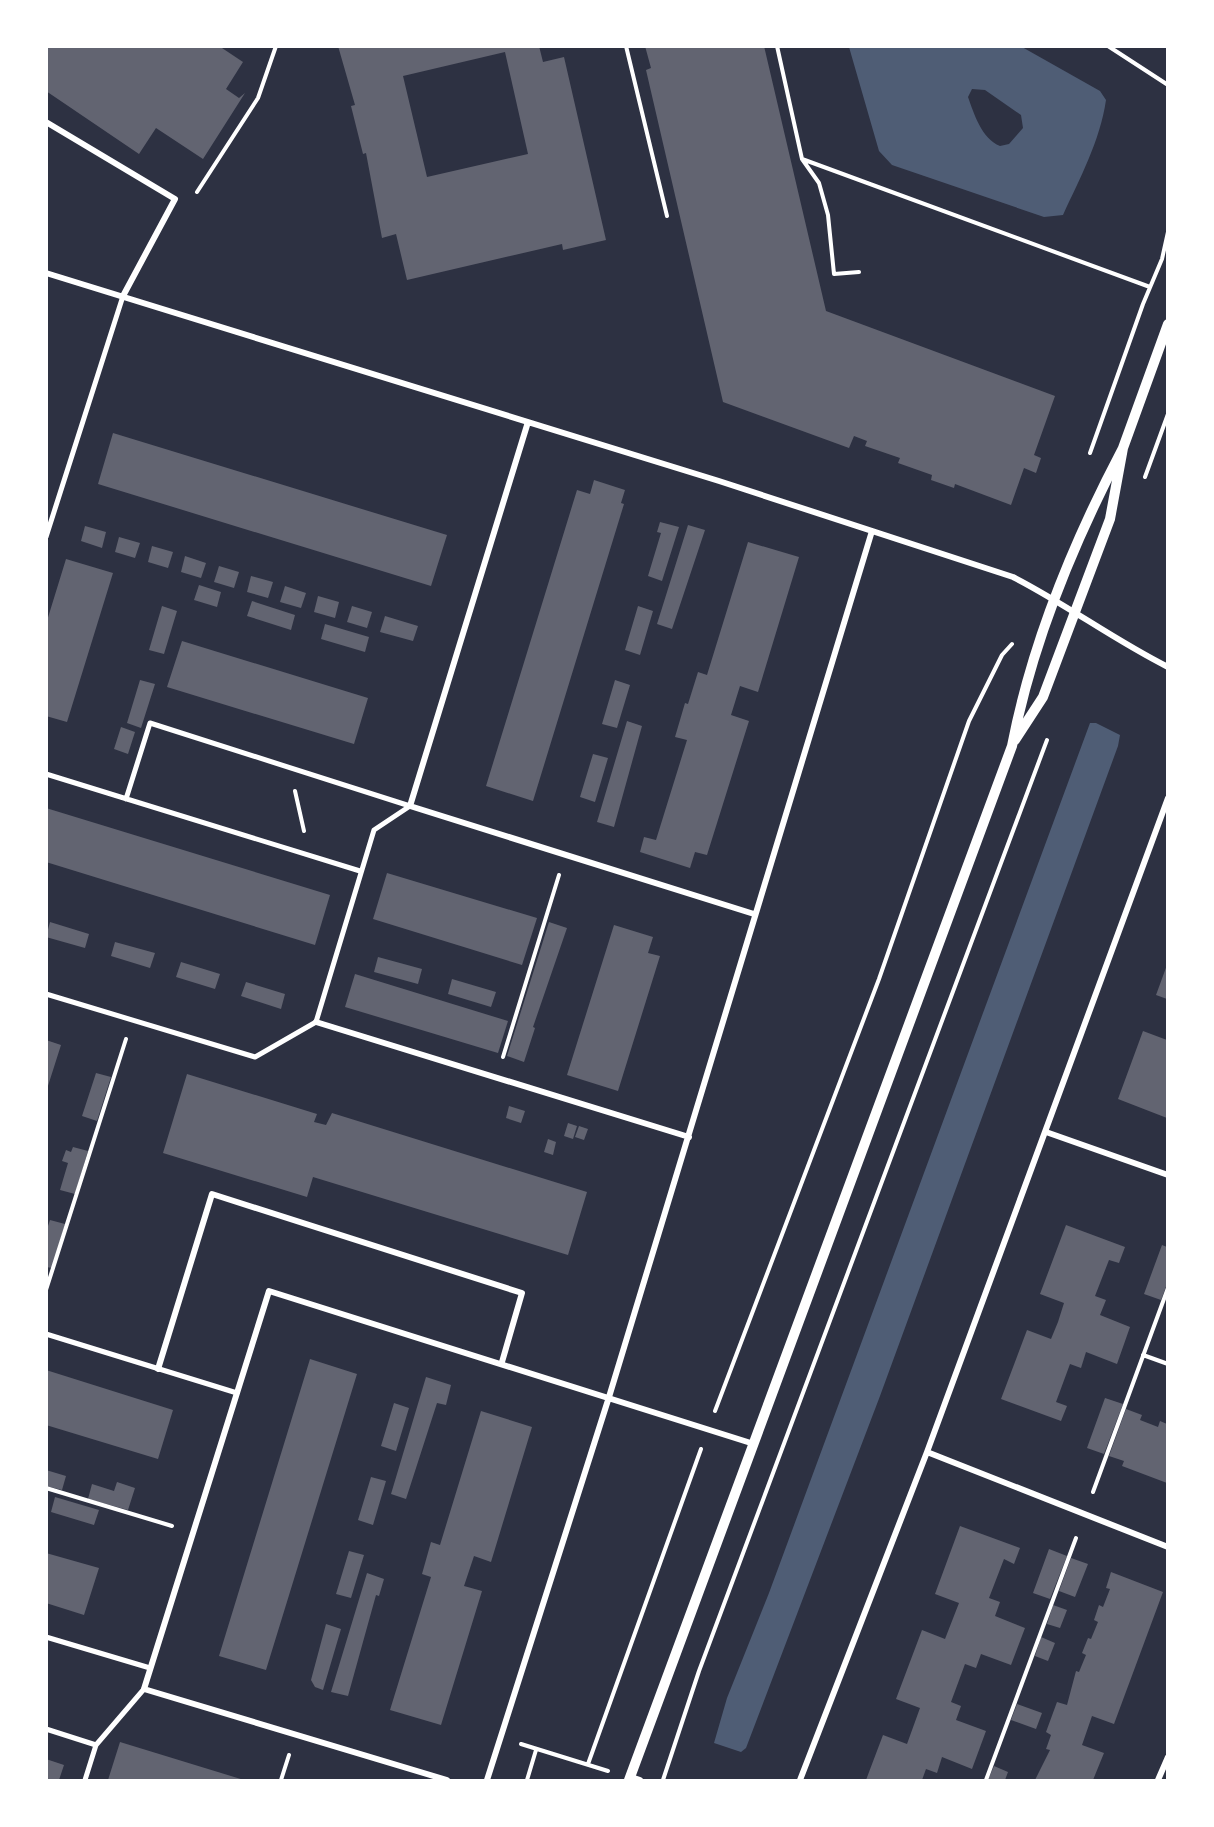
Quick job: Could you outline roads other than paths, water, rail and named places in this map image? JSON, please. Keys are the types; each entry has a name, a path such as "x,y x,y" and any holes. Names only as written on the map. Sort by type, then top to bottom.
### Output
{"street":[{"path":"46,122 175,199 123,296 46,537"},
{"path":"46,273 720,481 1013,578 1056,600 1132,649 1167,667"},
{"path":"633,1780 754,1444 1012,746 1023,691 1056,600 1088,514 1123,448 1167,324"},
{"path":"46,994 255,1057 316,1022 374,830 410,806 528,422"},
{"path":"1012,746 1043,697 1075,614 1110,519 1123,448"},
{"path":"487,1780 609,1397 872,531"},
{"path":"126,798 150,723 754,914"},
{"path":"46,774 360,871"},
{"path":"800,1780 927,1452 1167,798"},
{"path":"316,1022 689,1137"},
{"path":"1046,1132 1167,1175"},
{"path":"158,1369 212,1194 522,1293 502,1362"},
{"path":"86,1780 96,1745 144,1689 268,1291 502,1362 754,1444"},
{"path":"46,1335 237,1393"},
{"path":"927,1452 1167,1547"},
{"path":"46,1637 150,1668"},
{"path":"144,1689 447,1780"},
{"path":"46,1729 96,1745"},
{"path":"1158,1780 1167,1757"}],"water":[{"path":"849,47 1022,47 1100,91 1106,100 1094,145 1063,215 1044,217 892,165 879,151","holes":["972,89 985,90 1021,115 1023,128 1009,144 1000,146 994,143 988,138 976,118 968,97"]},
{"path":"1090,723 1096,723 1120,735 1118,746 880,1396 746,1748 741,1752 714,1743 727,1698 769,1593"}]}
